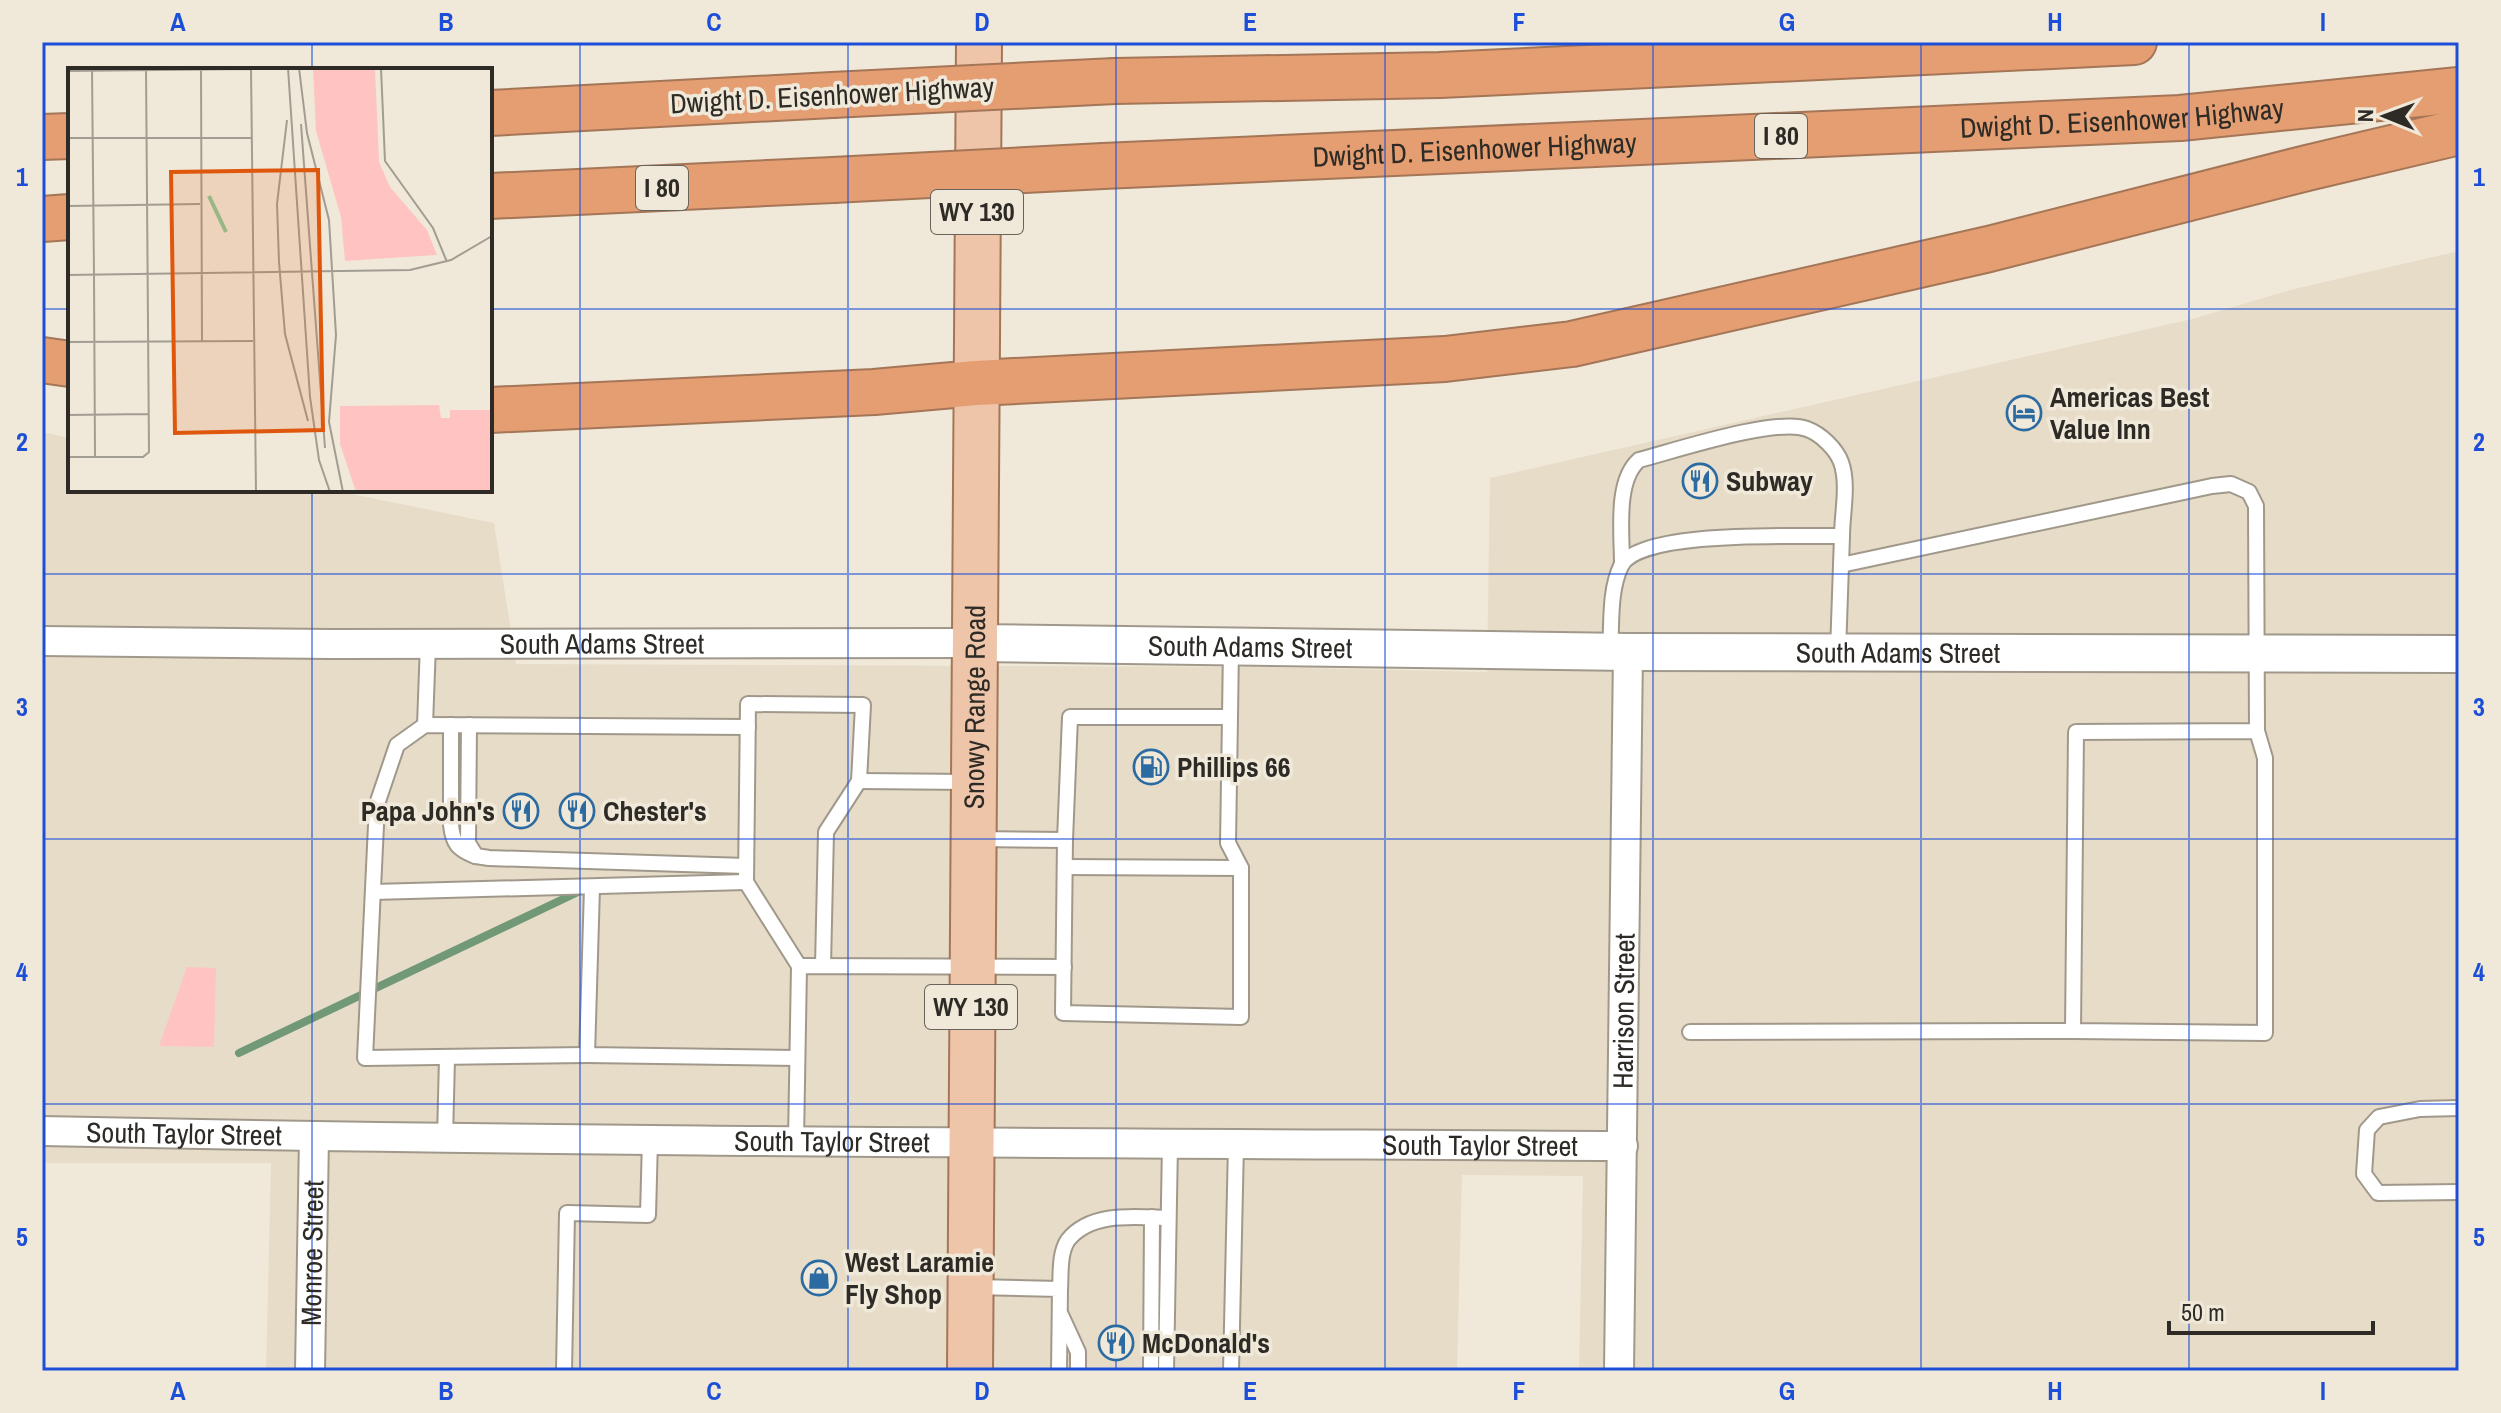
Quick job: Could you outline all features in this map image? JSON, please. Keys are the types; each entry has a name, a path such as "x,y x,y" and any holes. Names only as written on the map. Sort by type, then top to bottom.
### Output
{"highway":[{"name":"Dwight D. Eisenhower Highway","path":"492,113 1115,81 1440,75 2134,42"},
{"name":"Dwight D. Eisenhower Highway","path":"492,196 2180,118 2459,90"},
{"path":"492,410 874,392 976,383 1445,359 1572,344 1989,249 2459,132"},
{"path":"42,137 68,136"},
{"path":"42,219 68,217"},
{"path":"42,360 68,364"}],"main road":[{"name":"Snowy Range Road","path":"970,1371 979,42"}],"street":[{"name":"South Adams Street","path":"42,641 974,643 1838,653 2459,654"},
{"name":"Harrison Street","path":"1619,651 1623,1146 1619,1371"},
{"name":"South Taylor Street","path":"42,1131 314,1137 1623,1146"},
{"name":"Monroe Street","path":"310,1371 314,1137"}],"lane":[{"path":"1619,651 1613,596 1622,564 1623,486 1631,467 1639,460 1754,431 1805,428 1824,438 1840,459 1843,489 1838,653"},
{"path":"1690,1032 2265,1033 2265,758 2257,731 2256,506 2249,492 2231,484 2212,486 1841,565"},
{"path":"1622,564 1637,550 1681,539 1842,536"},
{"path":"425,725 428,644"},
{"path":"1230,717 1070,717 1063,1013 1241,1017 1241,868 1228,843 1230,717 1231,646"},
{"path":"796,1141 799,966 746,882 748,704 863,705 859,781 826,832 823,966"},
{"path":"748,727 425,725 397,745 377,804 365,1058 587,1055 797,1058"},
{"path":"451,725 451,825 453,841 460,849 489,858 746,866"},
{"path":"469,725 468,843 476,856"},
{"path":"2073,1031 2076,732 2257,731"},
{"path":"859,781 973,782"},
{"path":"973,839 1065,840"},
{"path":"1065,867 1241,868"},
{"path":"373,892 746,882"},
{"path":"587,1055 592,888"},
{"path":"799,966 1064,967"},
{"path":"445,1138 447,1058"},
{"path":"2459,1108 2420,1109 2379,1117 2367,1130 2364,1174 2378,1193 2459,1192"},
{"path":"564,1371 567,1213 648,1215 650,1140"},
{"path":"1166,1371 1170,1144"},
{"path":"1231,1371 1236,1144"},
{"path":"1151,1371 1152,1217"},
{"path":"1059,1371 1062,1255 1068,1241 1087,1226 1106,1218 1168,1218"},
{"path":"970,1287 1060,1289"},
{"path":"1060,1311 1078,1352 1078,1371"}],"shaded area":[{"path":"2459,251 2459,1371 1579,1371 1583,1176 1462,1175 1457,1371 266,1371 271,1163 42,1163 42,432 68,438 68,492 342,492 494,523 516,664 1259,667 1487,672 1490,478 2192,319 2294,289"},
{"path":"187,967 216,968 214,1047 159,1046"}],"waterway":[{"path":"239,1053 578,892"}],"place":[{"name":"Americas Best Value Inn","path":"2024,413"},
{"name":"Subway","path":"1700,481"},
{"name":"Phillips 66","path":"1151,767"},
{"name":"Papa John's","path":"521,811"},
{"name":"Chester's","path":"577,811"},
{"name":"West Laramie Fly Shop","path":"819,1278"},
{"name":"McDonald's","path":"1116,1343"}]}
